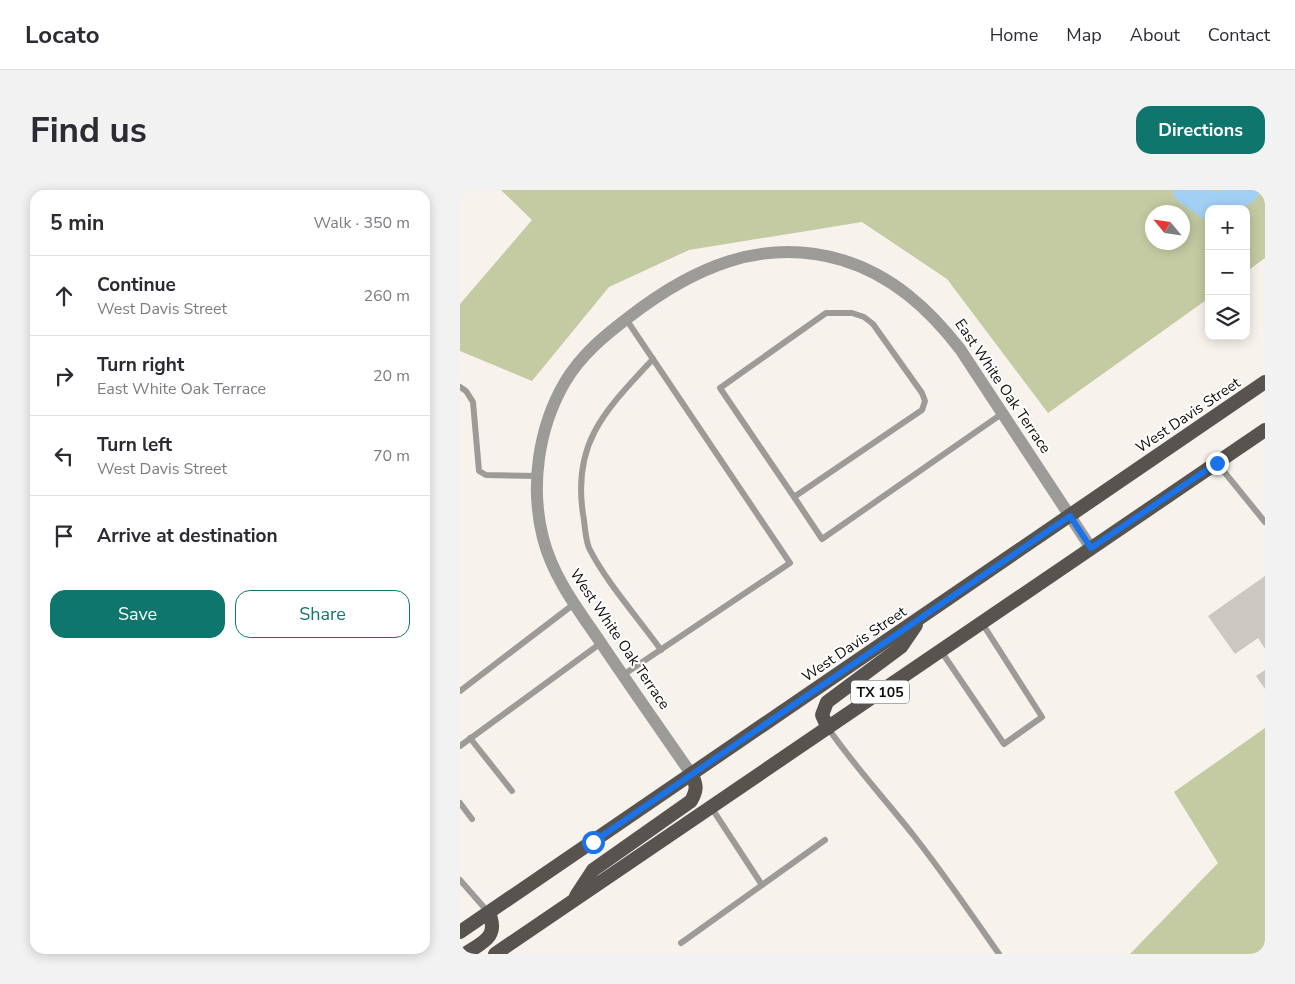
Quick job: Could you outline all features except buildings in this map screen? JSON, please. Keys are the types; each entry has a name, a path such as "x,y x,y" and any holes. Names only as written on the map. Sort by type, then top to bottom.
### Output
{"main road":[{"name":"West Davis Street","path":"460,932 1265,382"},
{"name":"TX 105","path":"495,954 1265,430"},
{"path":"828,728 822,715 828,702 901,646 920,618"},
{"path":"573,901 593,870 691,801 696,792 696,784 692,775"},
{"path":"465,954 487,939 492,932 493,923 488,913"}],"street":[{"name":"East White Oak Terrace","path":"662,293 706,268 752,255 781,252 808,253 841,260 891,281 940,322 1003,413 1091,548"},
{"name":"West White Oak Terrace","path":"662,293 601,338 579,361 564,384 543,434 538,476 542,537 560,580 574,604 692,775"}],"lane":[{"path":"794,497 925,407 922,393 873,324 864,317 838,311 826,313 720,388 822,539 1003,413"},
{"path":"623,676 790,563 626,319"},
{"path":"653,359 597,424 585,457 580,490 588,546 598,563 662,650"},
{"path":"460,387 466,391 473,402 479,471 486,475 538,476"},
{"path":"1217,463 1265,522"},
{"path":"460,691 574,604"},
{"path":"941,651 1004,744 1042,717 982,622"},
{"path":"460,746 601,643"},
{"path":"828,728 853,764 913,834 951,884 999,954"},
{"path":"470,738 512,791"},
{"path":"460,803 472,819"},
{"path":"711,807 762,885"},
{"path":"681,943 824,840"},
{"path":"460,880 488,913"}],"green space":[{"path":"501,190 1265,190 1265,258 1250,269 1250,205 1205,205 1205,301 1048,413 947,279 862,222 689,250 609,287 532,381 460,351 460,304 532,220"},
{"path":"1265,728 1265,954 1130,954 1218,863 1174,792"}],"waterway":[{"path":"1187,190 1208,205"},
{"path":"1223,205 1245,190"}],"route":[{"path":"593,842 1070,516 1091,548 1217,463"}]}
